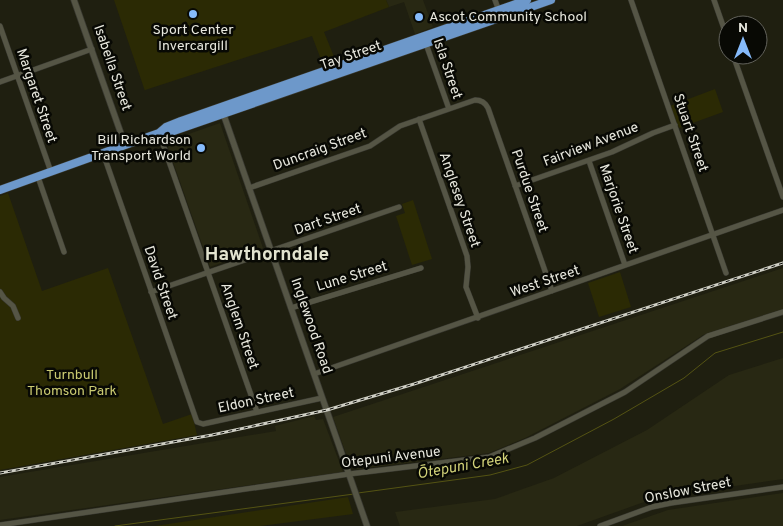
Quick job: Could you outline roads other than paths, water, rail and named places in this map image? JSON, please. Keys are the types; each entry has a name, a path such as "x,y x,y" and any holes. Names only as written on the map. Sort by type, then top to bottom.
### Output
{"highway":[{"name":"Tay Street","path":"500,14 527,0"},
{"name":"Tay Street","path":"0,190 159,133 168,133 222,110 354,64 500,14 551,0"}],"street":[{"name":"Isabella Street","path":"74,0 126,145"},
{"path":"495,0 500,14"},
{"name":"Stuart Street","path":"631,0 726,273"},
{"path":"714,0 719,15"},
{"name":"Margaret Street","path":"0,26 51,172"},
{"name":"Isla Street","path":"425,40 449,109"},
{"path":"0,82 92,49"},
{"path":"737,65 783,197"},
{"name":"Duncraig Street","path":"249,188 370,146 395,128 475,100 482,101"},
{"name":"Purdue Street","path":"482,101 488,108 552,291"},
{"name":"Inglewood Road","path":"222,110 367,526"},
{"name":"Anglesey Street","path":"419,120 467,256 466,287 478,318"},
{"name":"Fairview Avenue","path":"515,186 589,161 675,125"},
{"name":"Anglem Street","path":"159,133 257,412"},
{"name":"David Street","path":"103,153 196,420"},
{"name":"Marjorie Street","path":"589,161 625,266"},
{"path":"38,177 64,252"},
{"name":"Dart Street","path":"152,292 399,207"},
{"name":"West Street","path":"314,374 783,210"},
{"name":"Lune Street","path":"291,308 420,268"},
{"path":"0,292 13,306 18,318"},
{"name":"Otepuni Avenue","path":"0,525 349,474 488,457 535,438 625,392 708,336 783,312"},
{"name":"Eldon Street","path":"196,420 202,424 322,398"},
{"name":"Onslow Street","path":"600,526 652,507 783,487"}],"waterway":[{"name":"Ōtepuni Creek","path":"358,493 490,475 527,465 614,419 684,378 715,353 783,332"},
{"name":"Ōtepuni Creek","path":"115,526 354,494"}],"railway":[{"path":"0,473 212,435 327,410 414,384 783,263"}],"place":[{"name":"Sport Center Invercargill","path":"193,14"},
{"name":"Ascot Community School","path":"419,17"},
{"name":"Bill Richardson Transport World","path":"201,148"}],"district":[{"name":"Hawthorndale","path":"267,255"}],"park label":[{"name":"Turnbull Thomson Park","path":"72,384"}]}
